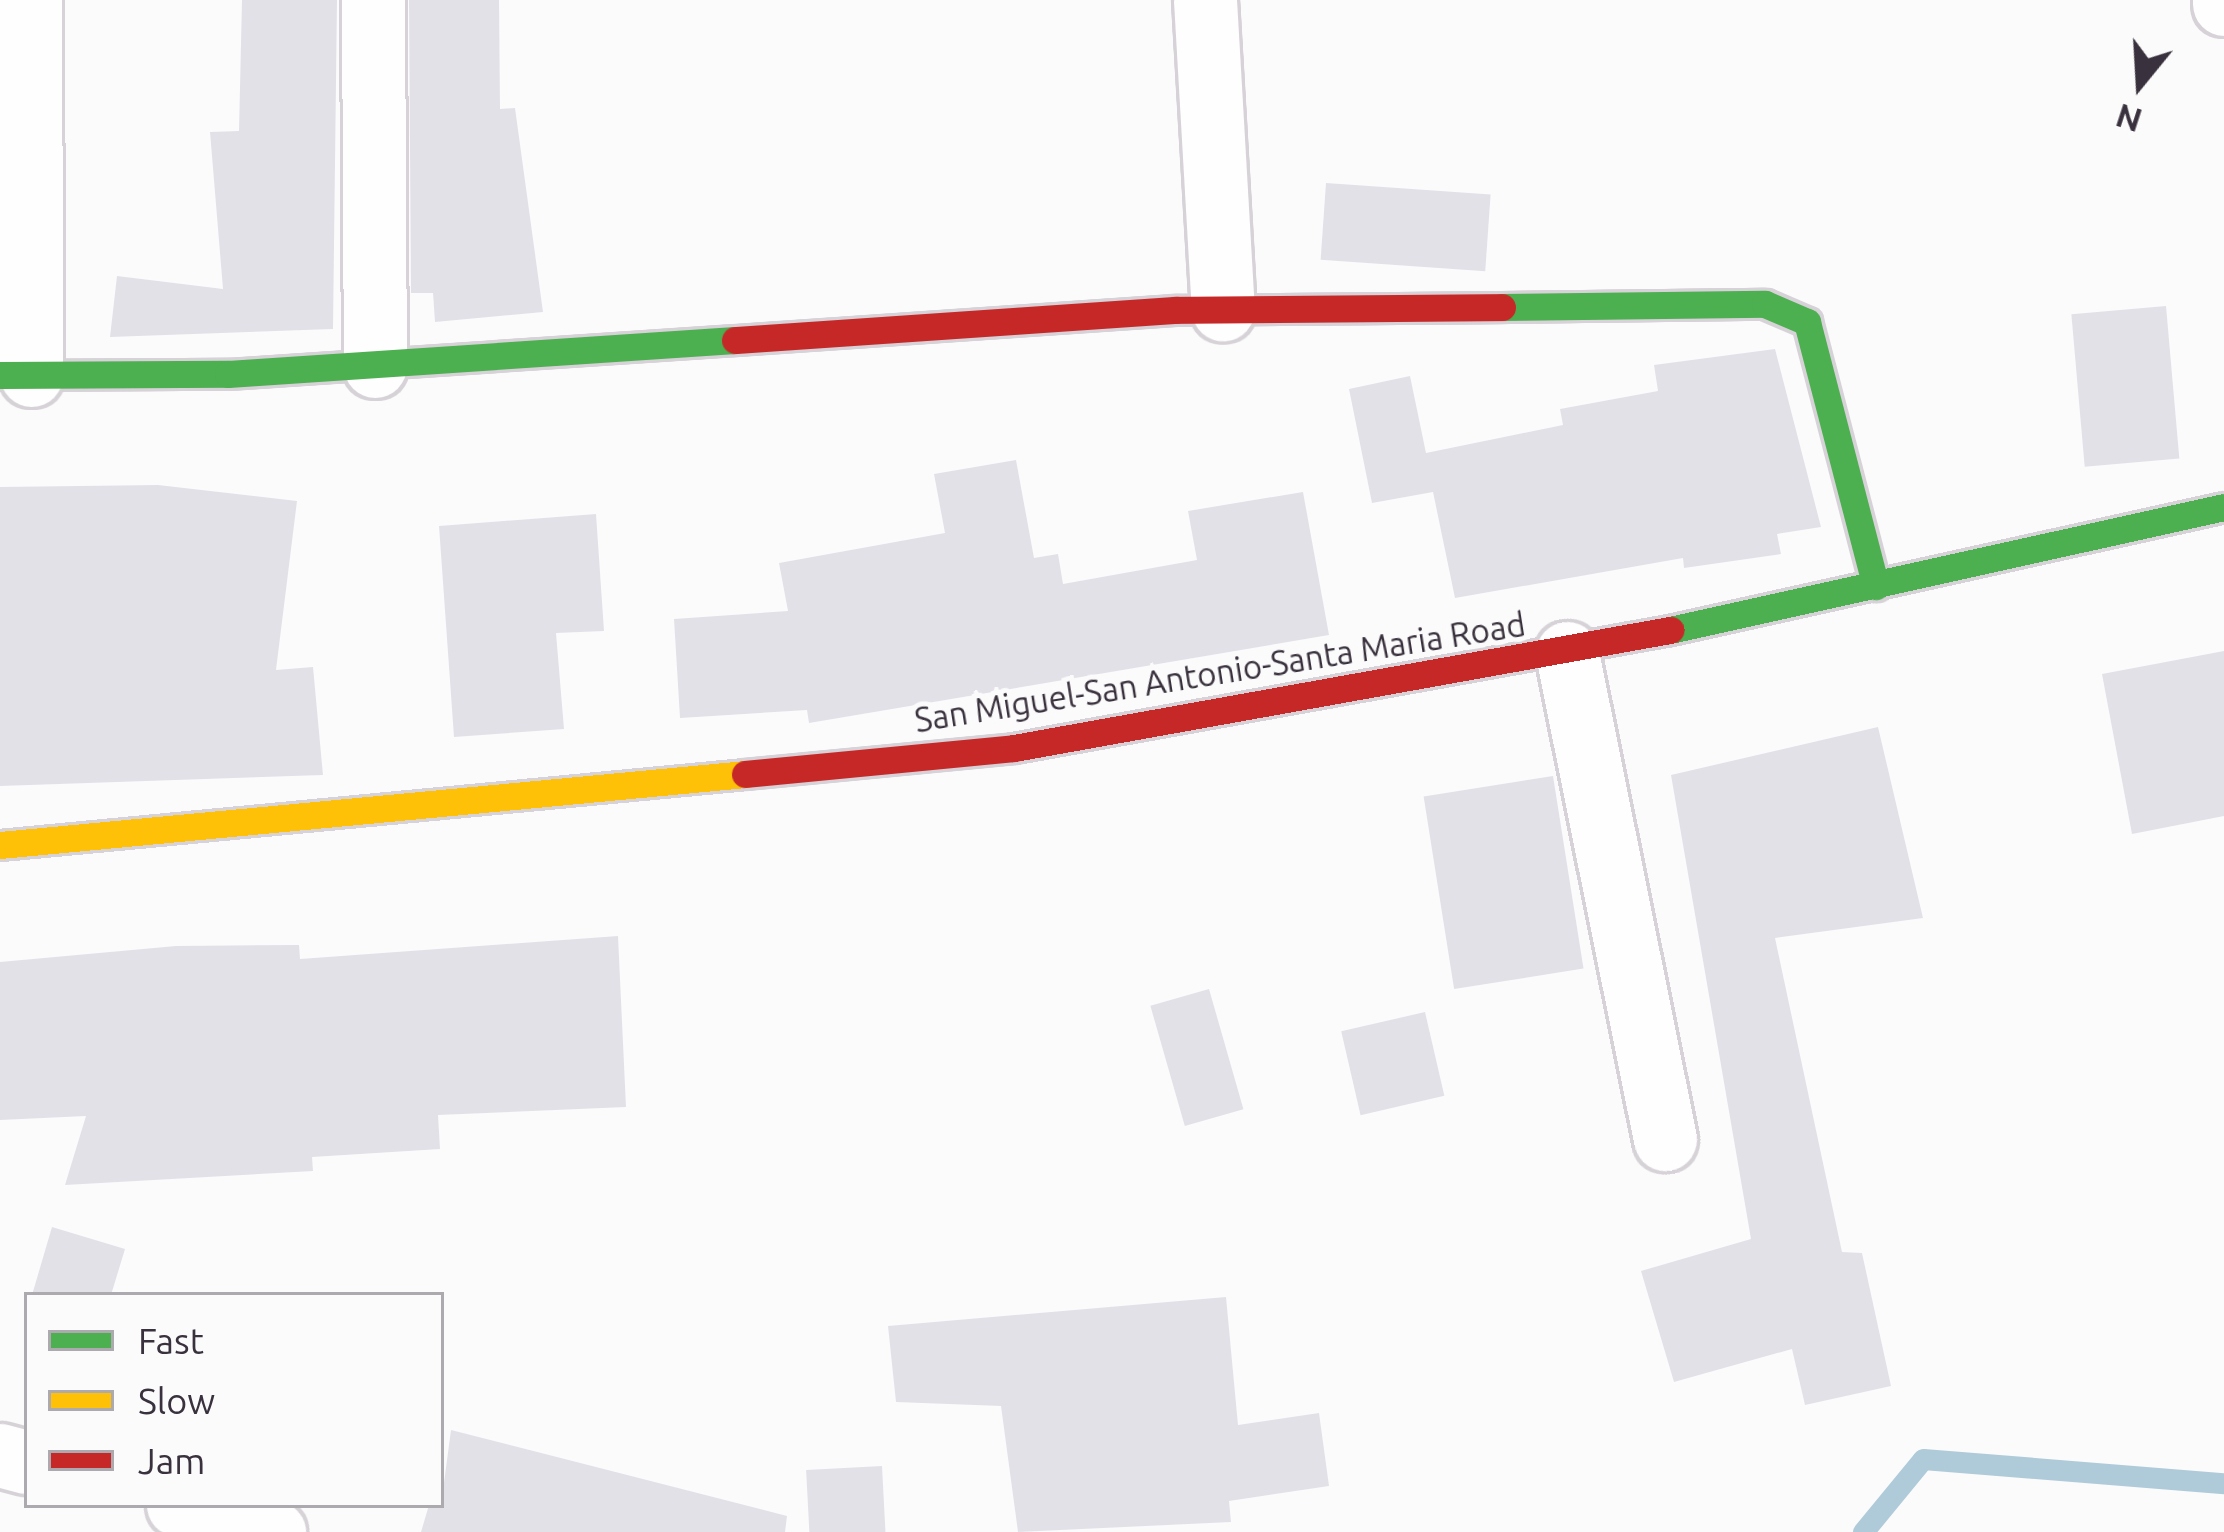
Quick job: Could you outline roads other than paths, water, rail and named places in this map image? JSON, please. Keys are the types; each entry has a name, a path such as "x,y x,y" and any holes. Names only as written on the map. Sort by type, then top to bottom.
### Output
{"street":[{"path":"30,0 16,375 375,366 1222,309 1766,304 1808,322 1876,586"},
{"path":"373,0 375,366"},
{"path":"1205,0 1222,309"},
{"name":"San Miguel-San Antonio-Santa Maria Road","path":"0,845 1014,748 1567,652 2224,507"},
{"path":"1567,652 1665,1139"},
{"path":"189,1508 274,1532"}],"waterway":[{"path":"1863,1532 1923,1459 2224,1483"}]}
